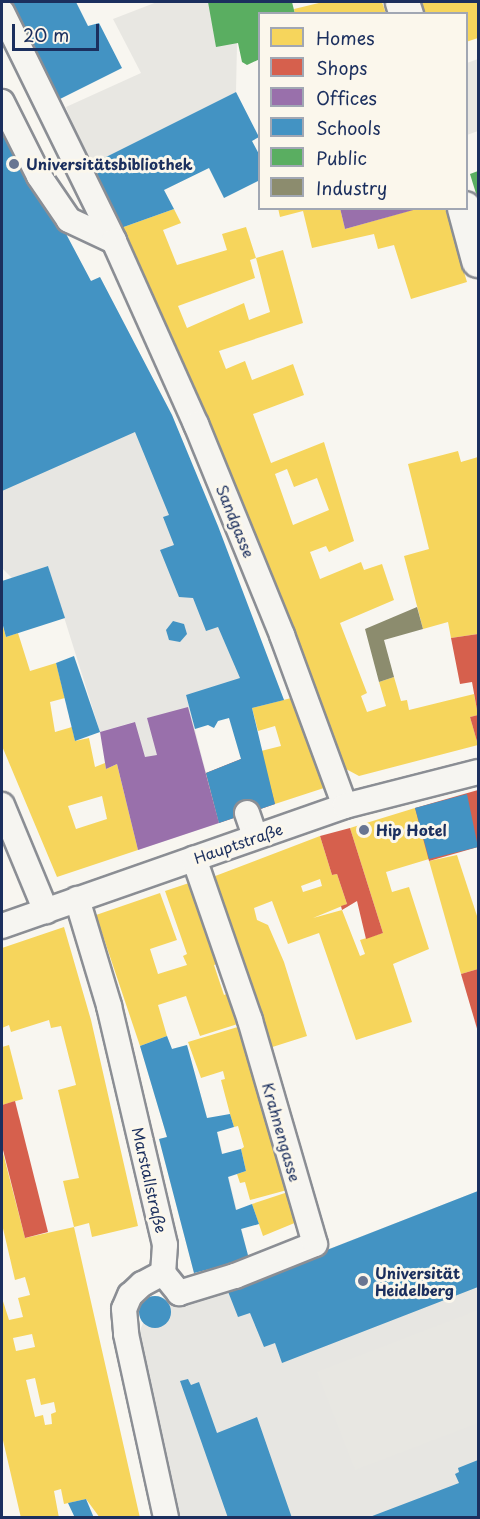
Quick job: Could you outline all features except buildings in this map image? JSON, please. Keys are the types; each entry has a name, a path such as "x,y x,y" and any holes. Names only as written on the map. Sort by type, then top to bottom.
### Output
{"street":[{"name":"Sandgasse","path":"2,12 114,241 196,424 282,635 345,806"},
{"path":"2,102 39,176 69,220 114,241"},
{"path":"465,210 478,260"},
{"name":"Hauptstraße","path":"2,926 345,806 454,788 478,772"},
{"path":"2,805 46,912"},
{"path":"247,813 255,836"},
{"name":"Krahnengasse","path":"163,1272 179,1293 235,1276 315,1244 250,1020 194,858"},
{"name":"Marstallstraße","path":"77,899 110,1006 165,1245 163,1272"},
{"path":"163,1272 142,1284 130,1296 124,1309 126,1334 166,1518"}],"shaded area":[{"path":"157,2 227,2 237,44 236,92 88,166 66,107 141,73 113,19"},
{"path":"478,59 478,131 468,135 468,63"},
{"path":"2,113 91,281 100,277 172,415 284,700 252,708 186,695 219,823 138,850 125,800 134,722 100,732 48,566 12,578 2,568"},
{"name":"Universität Heidelberg","path":"167,1036 172,1049 187,1045 209,1125 215,1123 249,1259 228,1288 478,1191 478,1517 179,1517 137,1338 143,1323 139,1310 145,1299 159,1296 170,1305 194,1273 159,1139 167,1137 140,1046"},
{"path":"478,1310 478,1423 355,1470 317,1372"}],"place":[{"name":"Universitätsbibliothek","path":"14,164"},
{"name":"Hip Hotel","path":"364,830"},
{"name":"Universität Heidelberg","path":"363,1281"}]}
